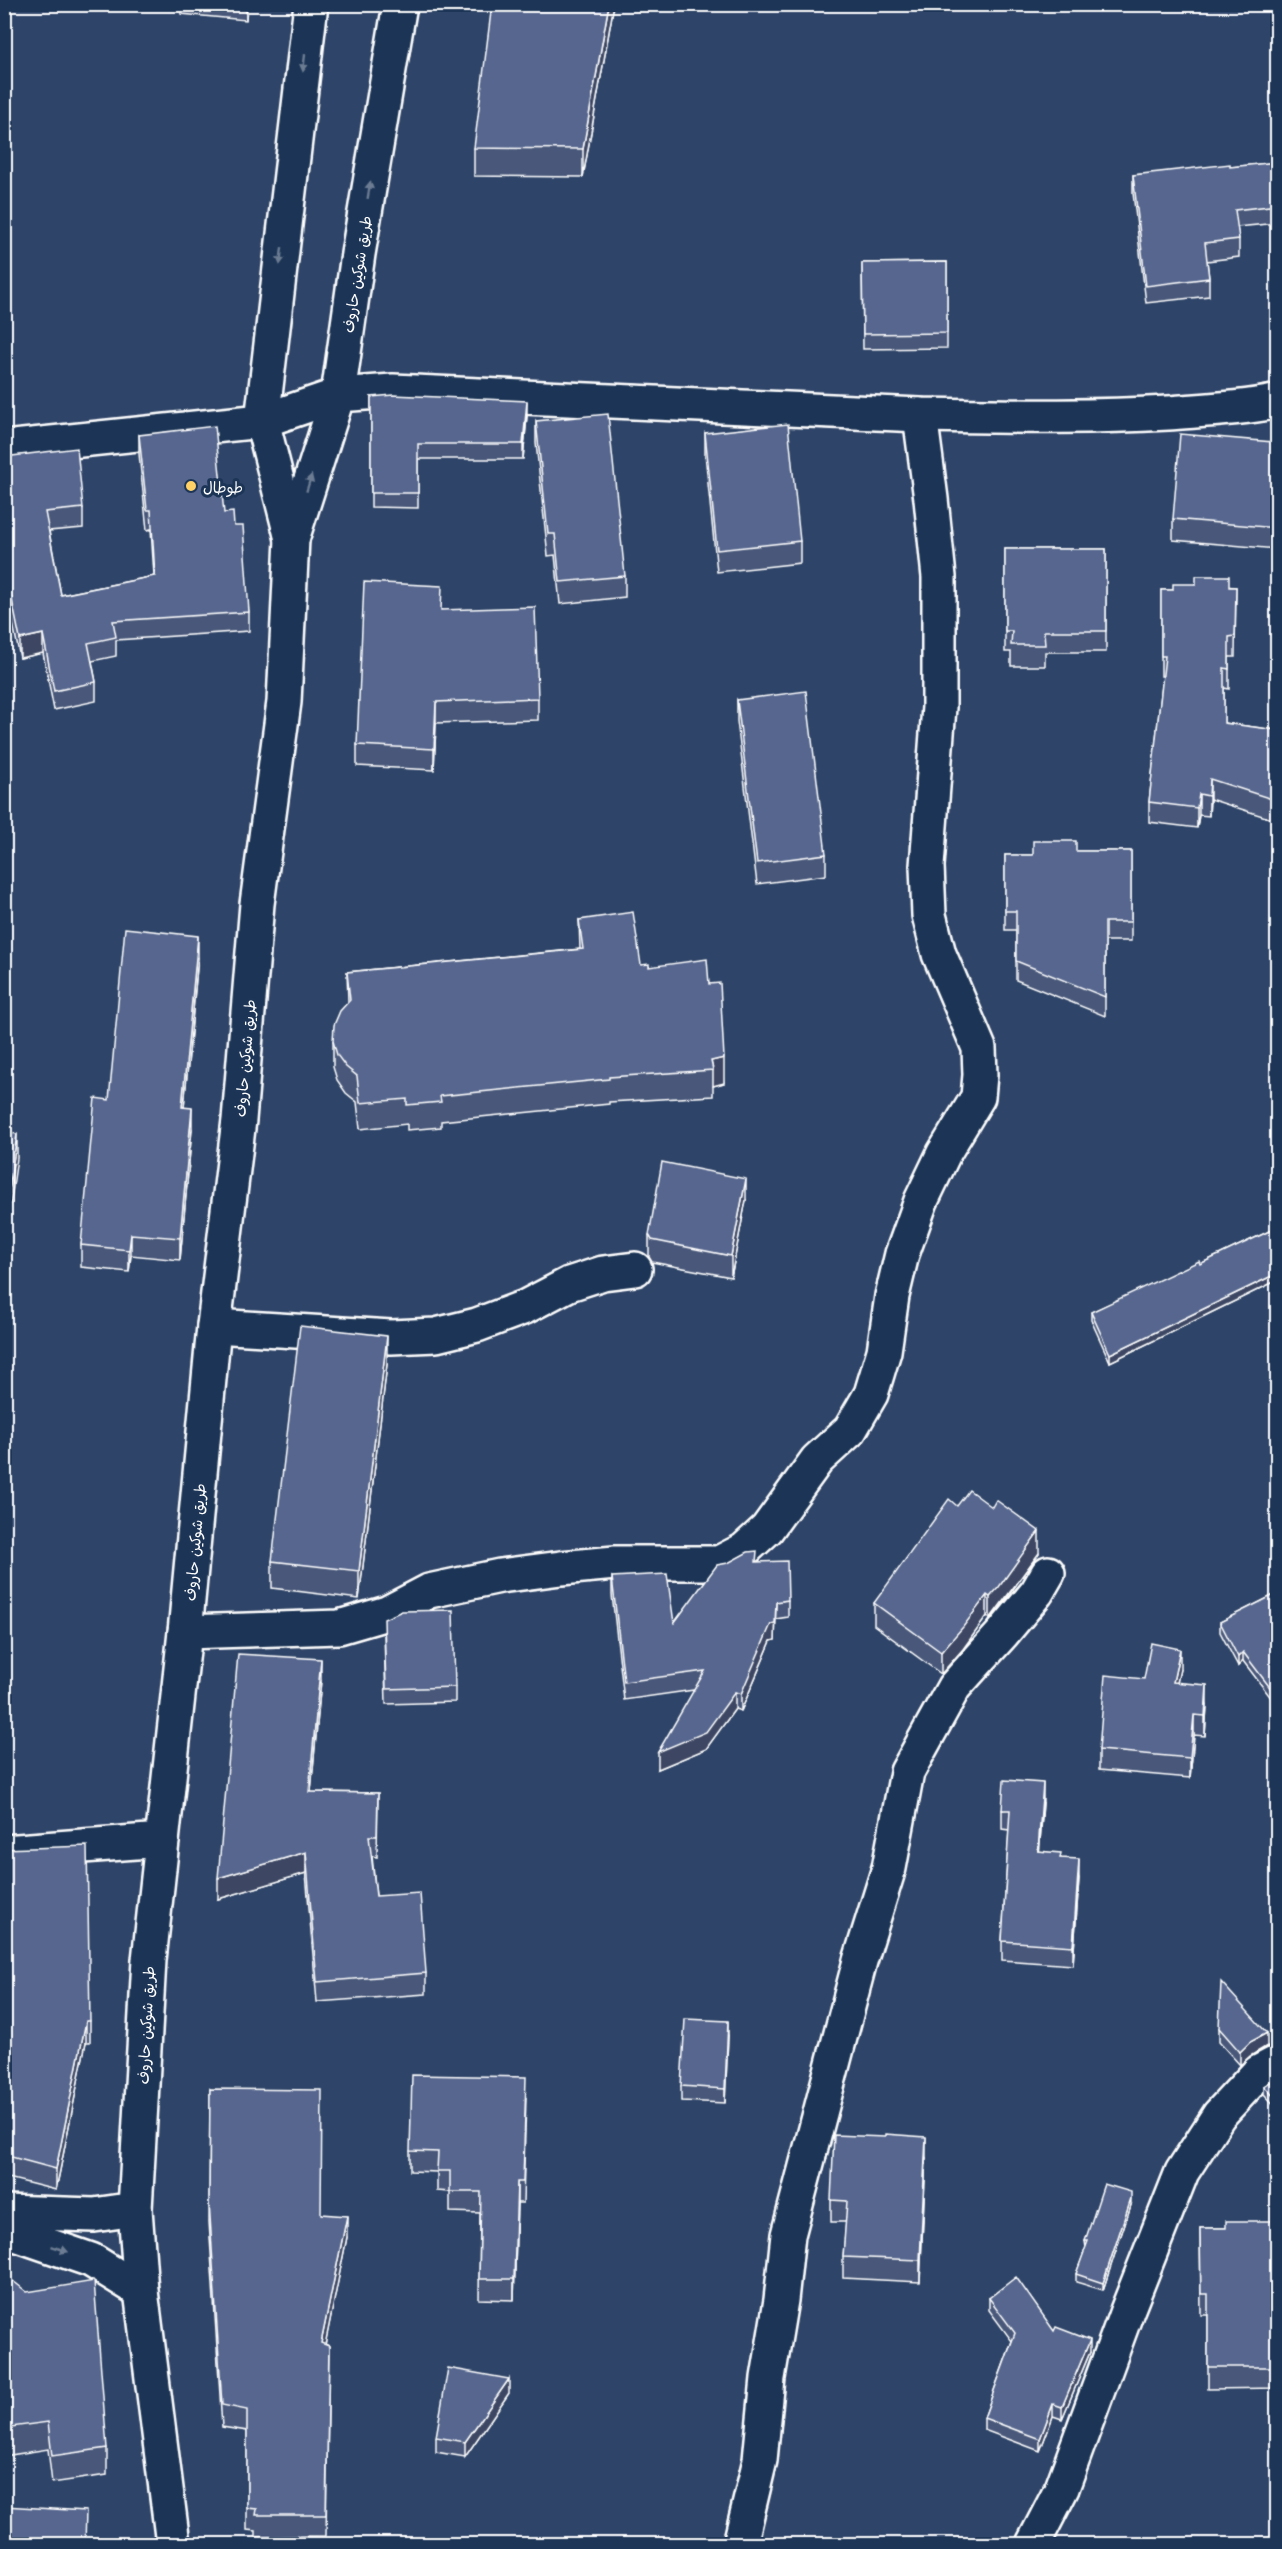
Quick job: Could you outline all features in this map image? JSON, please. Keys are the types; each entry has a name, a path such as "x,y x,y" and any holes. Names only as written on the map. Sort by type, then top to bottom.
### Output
{"street":[{"name":"طريق شوكين حاروف","path":"292,539 262,421 310,4"},
{"name":"طريق شوكين حاروف","path":"173,2544 141,2291 135,2209 149,1960 185,1632 214,1326 239,1120 257,904 284,702 292,539 338,395 358,254 400,4"},
{"path":"4,448 262,421 338,395 393,391 920,415 1110,416 1215,410 1278,401"},
{"path":"185,1632 339,1627 387,1613 429,1591 500,1576 561,1568 615,1563 719,1563 744,1550 767,1528 817,1460 850,1430 870,1394 884,1351 891,1296 909,1232 944,1153 978,1096 980,1076 979,1048 939,954 929,915 927,866 939,706 939,577 932,499 920,415"},
{"path":"214,1326 391,1337 436,1335 477,1325 525,1306 568,1284 603,1273 635,1269"},
{"path":"740,2544 760,2460 768,2378 781,2300 788,2235 860,1961 889,1868 907,1772 954,1687 1037,1592 1048,1573"},
{"path":"4,1852 162,1840"},
{"path":"1033,2544 1062,2488 1127,2310 1182,2172 1219,2115 1259,2072 1278,2062"},
{"path":"8,2224 135,2209"},
{"path":"8,2224 91,2260 141,2291"}],"building":[{"path":"492,4 609,4 583,149 474,148"},
{"path":"1278,162 1278,205 1235,210 1239,239 1205,243 1209,278 1146,286 1133,175 1230,164 1230,167"},
{"path":"947,262 947,333 863,334 862,263"},
{"path":"393,395 527,401 523,444 418,444 418,493 371,493 371,397"},
{"path":"608,414 625,576 560,582 555,534 548,534 536,421"},
{"path":"788,424 800,541 717,550 705,433"},
{"path":"215,426 224,513 233,512 234,526 243,526 249,612 113,621 116,637 88,643 96,682 54,691 43,634 20,639 4,561 4,457 77,448 83,508 45,512 61,595 155,576 151,510 147,510 139,435"},
{"path":"1180,434 1273,442 1272,454 1278,454 1277,528 1173,519"},
{"path":"1005,549 1106,549 1106,631 1044,631 1045,645 1011,645 1012,631 1005,631"},
{"path":"1196,576 1229,576 1229,587 1236,587 1235,636 1229,637 1229,669 1224,668 1224,723 1276,730 1278,725 1278,801 1210,779 1209,796 1199,794 1197,808 1149,802 1165,656 1161,656 1161,590 1173,590 1173,584 1196,584"},
{"path":"364,582 442,586 441,610 535,607 538,698 436,702 434,749 357,745"},
{"path":"806,691 826,854 757,863 737,700"},
{"path":"1033,841 1076,841 1076,851 1131,851 1131,922 1105,922 1105,997 1016,961 1016,911 1005,911 1005,855 1033,855"},
{"path":"633,912 641,965 649,964 649,967 707,959 709,984 720,983 724,1058 711,1061 713,1070 609,1077 609,1079 440,1096 441,1102 407,1105 407,1099 360,1103 357,1076 337,1055 333,1041 334,1025 340,1011 350,1000 347,972 583,949 579,920"},
{"path":"125,928 198,936 182,1107 192,1108 180,1238 131,1234 129,1250 81,1245 95,1098 109,1100"},
{"path":"4,1132 17,1134 4,1226"},
{"path":"662,1162 746,1179 731,1256 652,1240 649,1235"},
{"path":"1278,1227 1278,1273 1110,1354 1091,1312"},
{"path":"300,1326 387,1336 359,1571 272,1561"},
{"path":"969,1490 992,1507 996,1500 1039,1531 999,1587 990,1597 987,1595 941,1652 874,1603 949,1499 957,1506"},
{"path":"757,1551 756,1562 787,1561 788,1600 776,1602 775,1623 771,1624 741,1694 735,1692 706,1732 658,1752 705,1671 624,1682 612,1577 667,1574 674,1623 717,1565 728,1563 748,1552"},
{"path":"1278,1593 1278,1698 1243,1652 1238,1657 1220,1622"},
{"path":"453,1610 455,1687 386,1689 384,1619 402,1611"},
{"path":"1151,1643 1180,1649 1173,1682 1207,1685 1205,1716 1194,1715 1190,1758 1099,1750 1105,1675 1144,1679"},
{"path":"238,1654 321,1659 309,1792 378,1793 377,1836 369,1836 376,1896 420,1893 426,1973 317,1982 306,1852 218,1878"},
{"path":"1004,1780 1043,1783 1038,1851 1061,1853 1060,1858 1079,1859 1073,1946 1002,1941 1010,1810 1002,1810"},
{"path":"87,1846 90,2021 86,2021 56,2169 4,2155 4,1849"},
{"path":"1221,1982 1267,2033 1250,2042 1240,2052 1219,2028"},
{"path":"685,2019 728,2021 725,2089 681,2086"},
{"path":"412,2075 526,2077 523,2182 517,2182 514,2279 479,2279 481,2192 450,2192 450,2171 437,2171 438,2152 410,2151"},
{"path":"1278,2077 1278,2101 1264,2086"},
{"path":"210,2089 322,2090 321,2214 347,2216 321,2343 329,2346 326,2515 256,2515 257,2509 247,2508 247,2410 222,2405 209,2201"},
{"path":"885,2134 926,2137 920,2260 843,2257 847,2201 831,2200 834,2135 885,2137"},
{"path":"1104,2184 1131,2192 1131,2198 1103,2283 1076,2274"},
{"path":"1226,2221 1278,2221 1278,2367 1208,2367 1208,2294 1201,2294 1200,2228 1226,2228"},
{"path":"1016,2277 1054,2331 1056,2327 1090,2340 1062,2407 1053,2404 1040,2439 984,2418 1015,2333 989,2298"},
{"path":"13,2281 27,2292 94,2281 107,2448 52,2456 48,2422 4,2428 4,2283"},
{"path":"448,2368 509,2379 465,2442 436,2437"},
{"path":"4,2506 86,2511 85,2544 4,2544"}],"place":[{"name":"طوطال","path":"191,486"}]}
